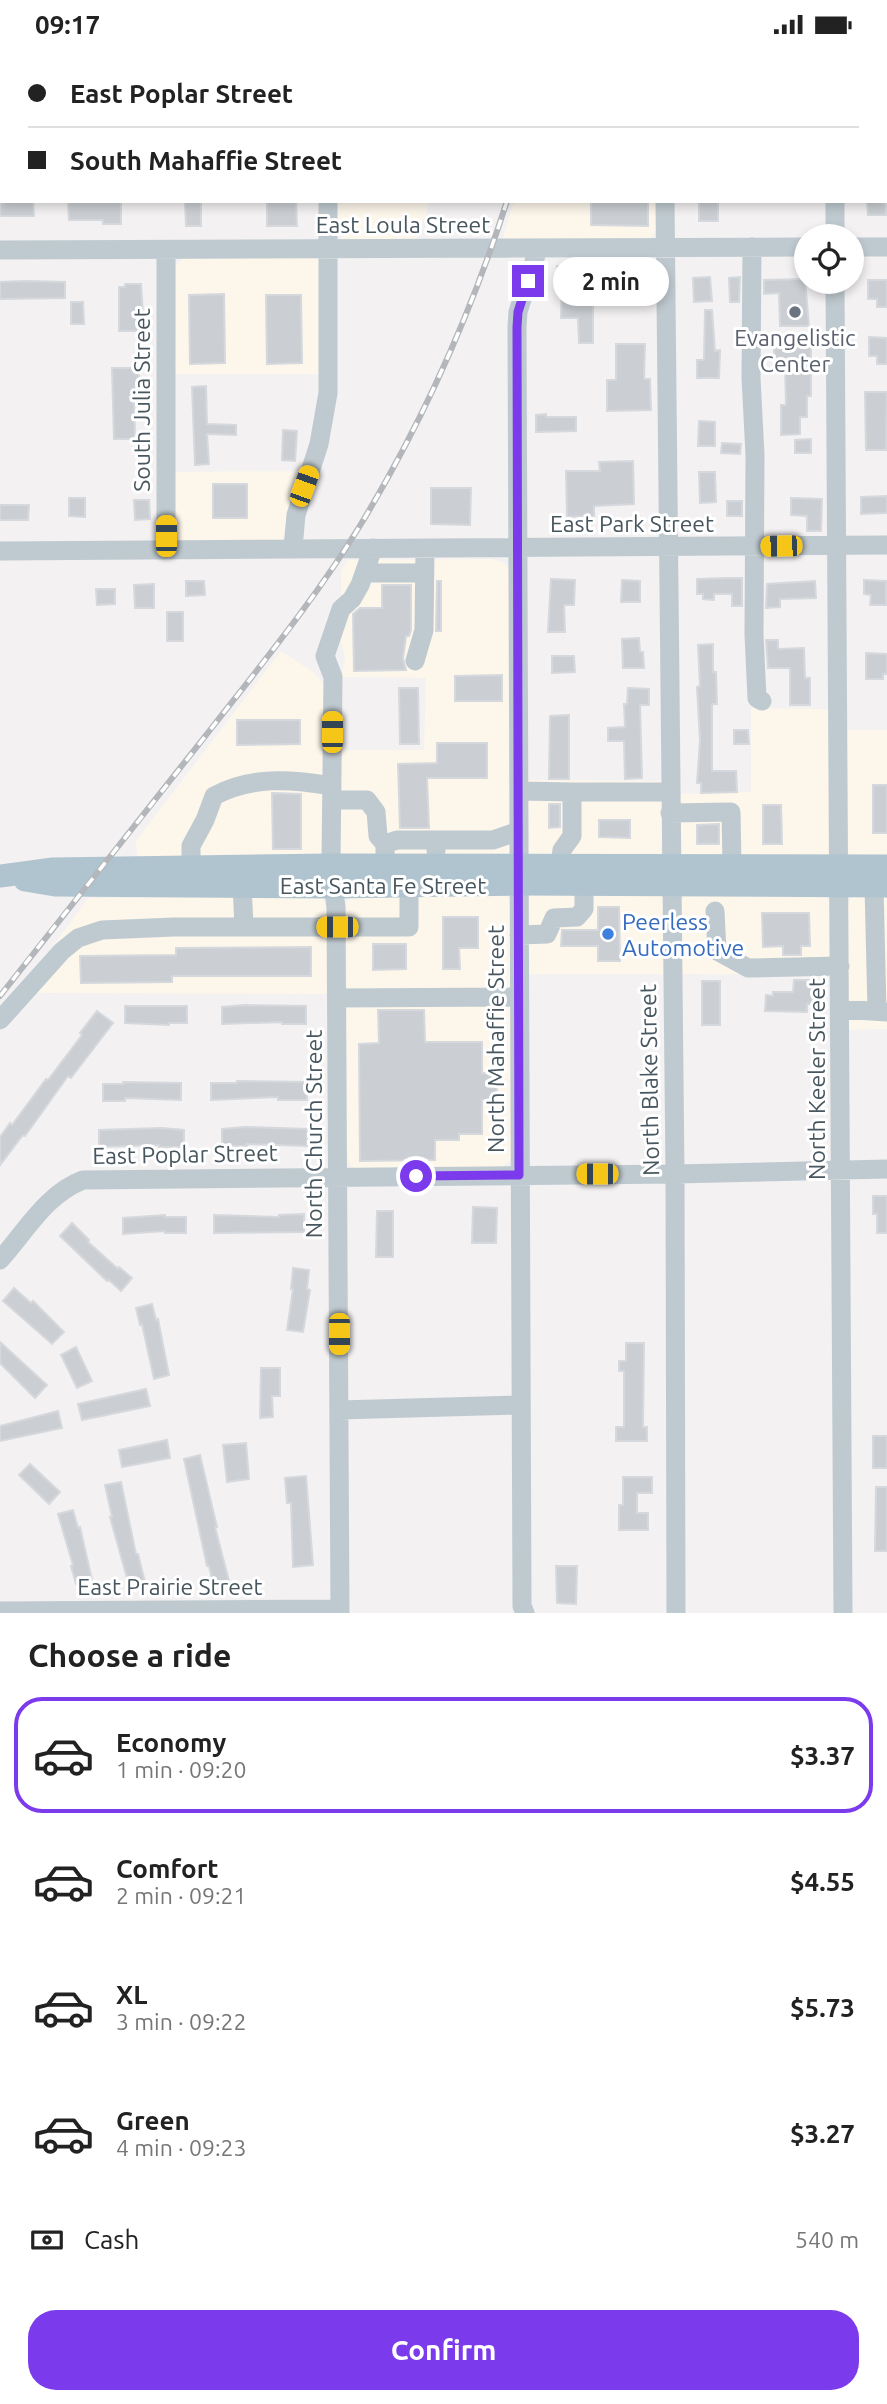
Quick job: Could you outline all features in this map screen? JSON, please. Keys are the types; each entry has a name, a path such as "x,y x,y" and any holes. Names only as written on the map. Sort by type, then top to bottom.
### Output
{"main road":[{"name":"East Santa Fe Street","path":"2,876 55,885 242,885 332,876 385,854 436,865 481,865 519,875 584,884 732,866 839,876 880,886"},
{"name":"East Santa Fe Street","path":"2,876 53,869 191,867 332,876 408,886 519,875 560,865 671,875 839,876 887,866"}],"street":[{"path":"293,548 296,515 319,444 328,393 328,203"},
{"name":"North Blake Street","path":"665,203 675,1174 676,1613"},
{"path":"835,203 835,224"},
{"path":"752,247 751,378 755,455 753,546 756,686 757,698 762,701"},
{"name":"East Loula Street","path":"0,250 794,247"},
{"path":"864,247 887,247"},
{"name":"North Mahaffie Street","path":"525,1613 522,1606 520,1405 517,327 518,312 538,249"},
{"name":"South Julia Street","path":"166,250 166,549"},
{"name":"North Keeler Street","path":"835,294 843,1613"},
{"name":"East Park Street","path":"0,551 887,545"},
{"path":"373,548 364,573 425,573"},
{"path":"400,548 400,573"},
{"path":"415,661 424,630 425,548"},
{"name":"North Church Street","path":"340,1611 337,927 332,876 333,677 325,656 341,609 352,599 364,573"},
{"path":"191,867 191,846 214,796 232,786 263,781 299,780 332,793 368,800 376,812 377,836 385,854 397,840 493,840 519,831"},
{"path":"519,791 670,792"},
{"path":"560,865 562,850 572,836 572,792"},
{"path":"670,813 731,812 732,866"},
{"path":"436,840 436,865"},
{"path":"480,840 481,865"},
{"path":"519,935 547,934 554,918 577,917 584,909 584,884"},
{"path":"242,885 244,926"},
{"path":"0,1020 62,951 78,938 102,930 244,926 409,927 408,886"},
{"path":"840,1009 882,1012 880,886"},
{"path":"715,911 717,951 748,968 840,966"},
{"path":"337,998 519,997"},
{"name":"East Poplar Street","path":"0,1260 52,1197 83,1179 675,1174 887,1169"},
{"path":"339,1410 520,1405"},
{"name":"East Prairie Street","path":"0,1611 340,1611"}],"shaded area":[{"path":"336,203 429,203 416,241 348,241 342,239 336,229"},
{"path":"513,203 657,203 657,227 648,240 502,241"},
{"path":"184,258 315,258 319,261 323,374 175,374 176,265"},
{"path":"304,471 282,541 182,542 174,534 173,472"},
{"path":"491,559 504,563 510,569 510,852 507,855 346,857 339,850 339,750 424,750 426,678 342,677 345,657 341,642 341,571 348,560"},
{"path":"281,651 313,672 324,684 321,853 315,857 137,859 136,841"},
{"path":"751,708 831,709 830,853 827,856 682,855 679,852 676,794 751,792"},
{"path":"845,730 887,730 887,859 852,857 848,852"},
{"path":"525,780 663,781 661,853 659,856 530,856 527,852"},
{"path":"687,892 819,896 828,899 831,903 833,975 681,974 681,899"},
{"path":"659,893 663,897 666,974 523,974 527,898 532,894"},
{"path":"500,894 509,898 511,906 510,1161 502,1167 353,1168 348,1161 347,1151 346,903 353,896"},
{"path":"857,895 887,895 887,1029 847,1030 848,903"},
{"path":"313,896 324,900 327,910 327,994 38,993 26,984 88,898"}],"building":[{"path":"0,203 33,203 34,216 0,216"},
{"path":"68,203 121,203 121,224 103,224 103,220 69,220"},
{"path":"185,203 201,203 201,226 186,226"},
{"path":"267,203 296,203 297,226 267,226"},
{"path":"591,203 648,203 648,226 591,225"},
{"path":"699,203 718,203 718,221 699,221"},
{"path":"867,203 886,203 886,215 868,215"},
{"path":"557,266 582,266 582,279 588,280 588,292 593,292 593,343 579,343 578,318 561,318 562,276 557,276"},
{"path":"710,277 712,301 694,302 693,278"},
{"path":"740,277 739,302 730,302 729,278"},
{"path":"794,279 794,294 806,294 809,326 780,326 779,293 764,294 764,280"},
{"path":"868,280 887,280 887,307 877,307 877,299 868,299"},
{"path":"0,282 65,282 65,298 0,299"},
{"path":"125,284 141,284 144,331 119,331 119,287 125,287"},
{"path":"224,294 225,363 190,364 189,295"},
{"path":"266,295 301,295 302,363 267,364"},
{"path":"71,302 83,302 84,324 71,324"},
{"path":"705,310 712,310 715,351 720,350 719,378 697,378 697,360 704,360"},
{"path":"869,337 887,338 887,364 877,364 877,356 869,356"},
{"path":"616,344 645,344 644,379 650,379 651,410 607,411 607,380 616,380"},
{"path":"774,345 811,345 811,396 807,396 807,417 800,417 800,434 781,435 781,405 786,405 785,365 774,365"},
{"path":"112,368 139,368 139,393 134,393 135,439 114,439"},
{"path":"206,386 207,424 236,425 236,435 207,434 209,464 195,465 192,387"},
{"path":"865,392 887,392 886,450 866,450"},
{"path":"546,414 546,417 576,417 576,431 536,432 536,415"},
{"path":"699,421 715,422 715,446 698,446"},
{"path":"283,430 297,431 295,461 282,460"},
{"path":"811,439 811,453 795,453 795,440"},
{"path":"722,443 741,444 740,454 721,453"},
{"path":"633,461 634,504 594,506 594,516 567,517 566,471 600,471 599,462"},
{"path":"699,472 715,472 716,502 700,503"},
{"path":"213,484 247,484 247,518 213,518"},
{"path":"431,488 471,488 470,525 431,524"},
{"path":"887,496 887,513 861,514 861,497"},
{"path":"69,498 85,498 85,517 69,516"},
{"path":"791,498 822,499 821,531 807,531 807,516 791,515"},
{"path":"134,500 149,500 150,519 135,520"},
{"path":"727,501 742,501 742,516 727,516"},
{"path":"0,505 29,505 28,520 0,520"},
{"path":"742,578 742,606 732,606 732,594 714,594 714,600 703,599 703,594 697,594 697,579"},
{"path":"551,579 575,580 574,605 564,605 565,632 548,632"},
{"path":"622,580 640,581 640,602 621,602"},
{"path":"864,580 886,581 886,605 870,605 871,595 864,594"},
{"path":"186,581 204,581 205,595 186,596"},
{"path":"437,581 441,581 441,631 436,631"},
{"path":"815,581 816,598 780,599 780,607 766,608 767,584"},
{"path":"154,584 154,608 135,608 134,585"},
{"path":"382,585 411,585 411,630 409,636 406,636 403,658 406,670 354,671 353,614 360,608 382,608"},
{"path":"96,589 115,589 115,604 97,605"},
{"path":"167,612 183,612 183,641 167,641"},
{"path":"639,638 644,668 623,668 622,639"},
{"path":"766,640 778,640 778,649 804,648 805,678 810,678 810,705 790,705 790,668 768,668"},
{"path":"713,644 717,704 712,704 712,771 736,771 737,792 701,793 701,783 697,783 700,740 698,645"},
{"path":"866,653 887,654 887,674 883,674 883,679 866,679"},
{"path":"552,656 574,656 575,672 552,673"},
{"path":"502,675 502,701 455,701 455,676"},
{"path":"399,688 418,688 419,744 400,744"},
{"path":"628,688 649,689 649,705 640,705 642,778 625,779 624,741 608,741 608,728 625,727 624,704 627,704"},
{"path":"569,715 569,779 549,779 550,716"},
{"path":"237,720 300,720 300,744 237,745"},
{"path":"734,730 748,730 749,744 734,744"},
{"path":"437,743 487,743 487,778 427,778 429,828 400,828 398,764 437,763"},
{"path":"873,785 887,785 887,833 873,833"},
{"path":"272,793 301,794 301,849 273,849"},
{"path":"549,804 560,804 560,827 549,828"},
{"path":"763,805 781,805 782,844 763,844"},
{"path":"599,820 630,820 630,838 599,837"},
{"path":"719,824 719,844 697,844 697,825"},
{"path":"598,907 619,907 620,961 598,961 598,946 561,946 562,930 598,930"},
{"path":"762,913 809,913 810,946 801,946 801,955 783,955 783,946 763,947"},
{"path":"443,917 478,917 478,948 459,948 460,969 443,969"},
{"path":"373,944 406,944 406,969 373,970"},
{"path":"311,947 311,976 172,976 172,982 81,983 80,956 176,955 176,948"},
{"path":"794,980 814,980 812,1004 807,1004 807,1012 765,1011 766,995 773,996 773,992 793,992"},
{"path":"702,981 720,981 720,1025 702,1025"},
{"path":"125,1006 187,1006 187,1023 125,1023"},
{"path":"306,1006 306,1024 222,1024 222,1007"},
{"path":"378,1010 424,1010 425,1042 482,1042 482,1073 497,1073 497,1100 482,1100 482,1134 459,1134 459,1140 435,1140 435,1160 360,1161 359,1044 379,1043"},
{"path":"97,1011 113,1023 71,1078 68,1076 25,1136 23,1135 0,1165 0,1137 46,1079 48,1080"},
{"path":"307,1082 307,1100 278,1100 278,1097 211,1100 211,1083"},
{"path":"181,1083 181,1100 125,1098 125,1101 103,1101 103,1084"},
{"path":"222,1129 307,1129 307,1146 222,1146"},
{"path":"99,1130 184,1130 184,1147 99,1147"},
{"path":"873,1196 887,1196 887,1233 877,1233"},
{"path":"473,1207 497,1208 496,1243 472,1243"},
{"path":"377,1211 393,1211 393,1257 376,1257"},
{"path":"304,1214 304,1232 214,1233 214,1215 279,1217"},
{"path":"165,1215 186,1217 186,1233 165,1231 123,1234 123,1218"},
{"path":"72,1223 88,1242 132,1278 121,1291 60,1236"},
{"path":"293,1268 309,1270 307,1289 310,1290 303,1332 287,1330"},
{"path":"14,1288 31,1303 33,1301 64,1332 52,1344 3,1301"},
{"path":"152,1304 156,1320 158,1319 169,1375 154,1379 136,1308"},
{"path":"0,1342 47,1385 35,1398 0,1363"},
{"path":"626,1343 644,1343 643,1427 647,1427 647,1441 616,1441 616,1427 624,1427 624,1371 619,1371 619,1361 626,1361"},
{"path":"76,1347 92,1381 77,1388 61,1355"},
{"path":"261,1368 280,1368 280,1396 272,1396 273,1417 260,1418"},
{"path":"146,1389 150,1406 82,1420 78,1404"},
{"path":"58,1411 62,1428 0,1441 0,1426"},
{"path":"873,1436 887,1436 887,1468 873,1468"},
{"path":"167,1440 170,1458 122,1467 119,1450"},
{"path":"246,1443 249,1479 227,1482 223,1445"},
{"path":"200,1455 229,1581 213,1584 184,1459"},
{"path":"30,1464 60,1492 49,1504 19,1475"},
{"path":"306,1476 313,1565 293,1567 291,1503 287,1503 285,1478"},
{"path":"623,1477 652,1477 652,1493 637,1493 637,1513 648,1513 648,1530 619,1530 619,1505 623,1505"},
{"path":"121,1482 136,1554 145,1582 129,1585 110,1517 105,1485"},
{"path":"876,1487 887,1487 887,1551 875,1551"},
{"path":"73,1510 78,1528 80,1527 92,1580 76,1584 58,1514"},
{"path":"556,1566 577,1566 576,1604 557,1603"}],"railway":[{"path":"0,996 272,652 361,524 425,407 478,285 506,203"}],"place":[{"name":"Evangelistic Center","path":"795,312"},
{"name":"Peerless Automotive","path":"608,934"}],"route":[{"path":"416,1176 519,1175 517,327 518,312 528,281"}]}
